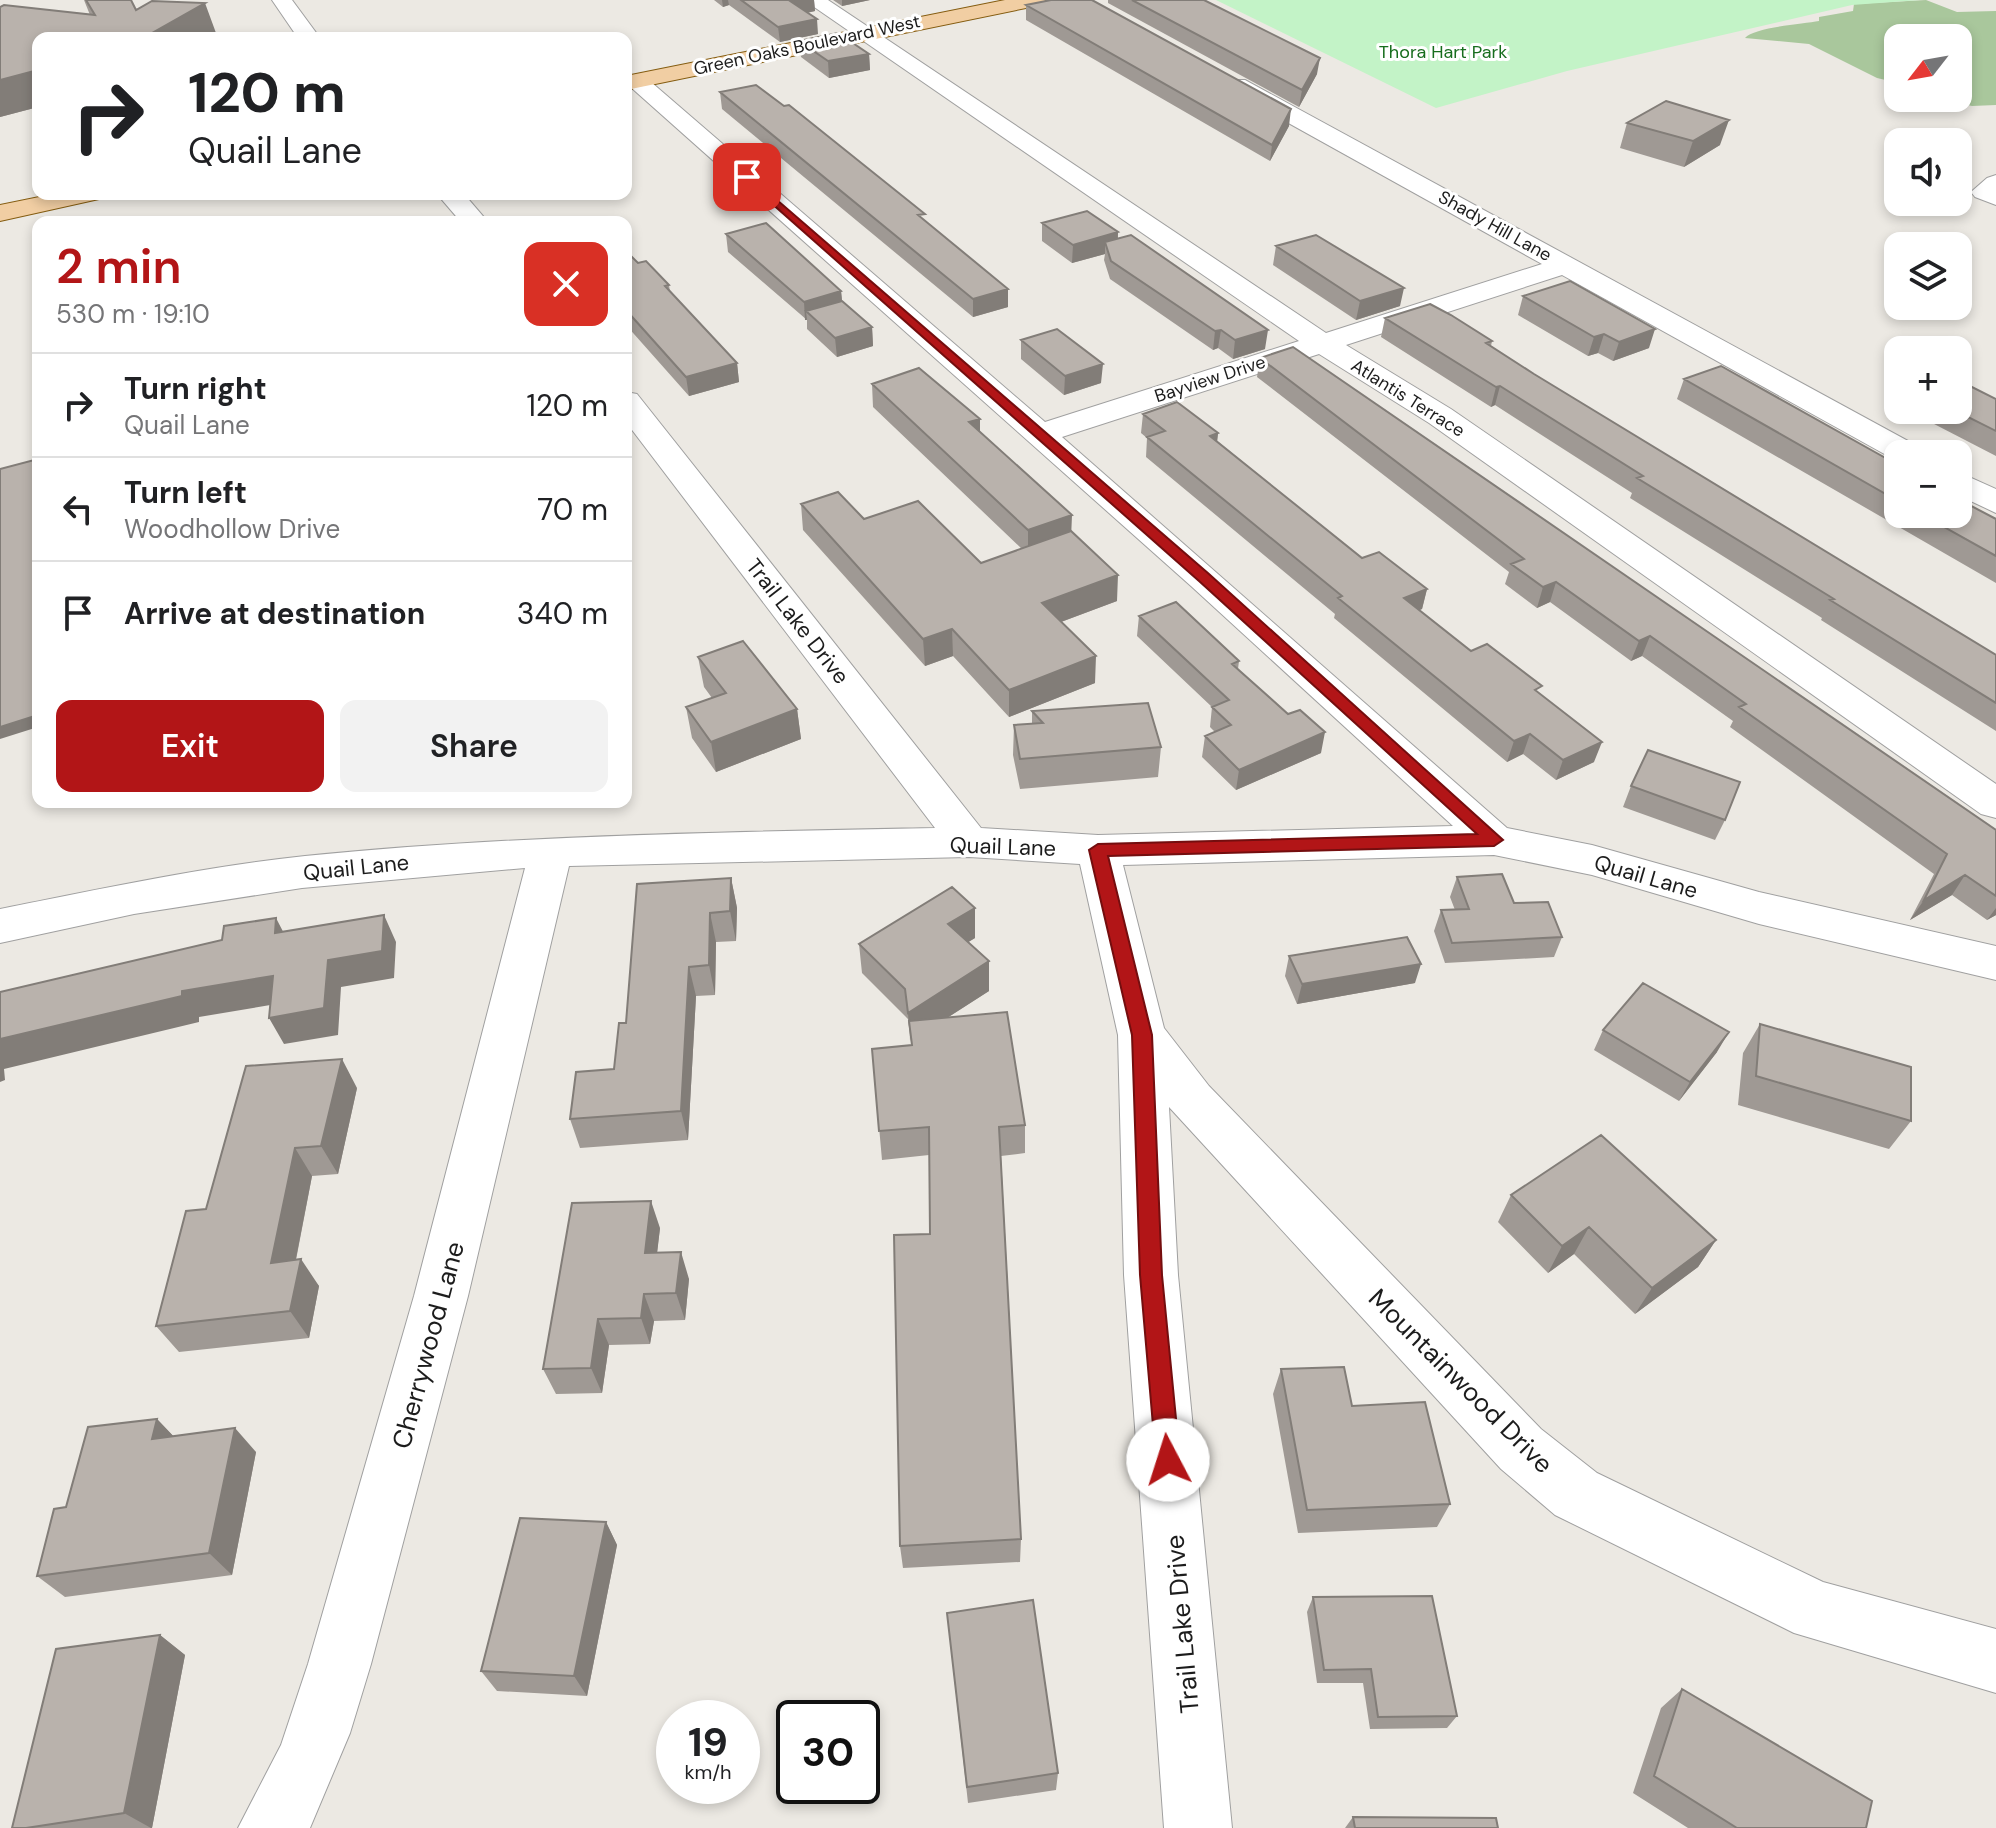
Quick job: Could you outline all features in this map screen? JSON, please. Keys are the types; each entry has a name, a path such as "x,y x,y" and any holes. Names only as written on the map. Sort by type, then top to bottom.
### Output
{"main road":[{"path":"632,76 855,27 948,0"},
{"name":"Green Oaks Boulevard West","path":"855,27 1036,0"},
{"path":"0,192 32,185"},
{"path":"0,213 62,200"}],"street":[{"path":"282,0 305,32"},
{"name":"Atlantis Terrace","path":"814,0 1321,343 1440,416 1996,804"},
{"name":"Shady Hill Lane","path":"1219,76 1884,441"},
{"path":"632,80 1204,578 1494,840"},
{"path":"1996,183 1984,192 1996,197"},
{"path":"455,200 470,216"},
{"name":"Bayview Drive","path":"1038,435 1566,265"},
{"name":"Trail Lake Drive","path":"632,409 969,842"},
{"path":"1972,490 1996,503"},
{"name":"Quail Lane","path":"0,926 134,898 302,872 551,851 969,842 1098,850 1494,840 1592,860 1759,908 1996,963"},
{"name":"Trail Lake Drive","path":"1098,850 1142,1035 1151,1275 1198,1828"},
{"name":"Cherrywood Lane","path":"272,1828 289,1802 319,1726 414,1408 551,851"},
{"name":"Mountainwood Drive","path":"1142,1035 1192,1100 1521,1449 1576,1494 1816,1611 1996,1661"}],"green space":[{"name":"Thora Hart Park","path":"1216,0 1920,0 1852,5 1567,71 1436,108"},
{"path":"1926,0 1957,12 1996,11 1996,105 1972,106 1972,24 1884,24 1884,80 1809,44 1745,38 1768,29 1819,21 1819,17 1853,11 1854,4"}],"building":[{"path":"86,0 131,0 136,10 152,1 205,3 154,32 32,32 32,72 0,80 0,7 95,15"},
{"path":"741,0 794,0 790,1 817,19 778,27"},
{"path":"1051,0 1092,0 1291,109 1272,145 1026,5"},
{"path":"1132,0 1204,0 1320,58 1302,90"},
{"path":"838,33 869,54 828,61 799,41"},
{"path":"756,85 784,106 789,105 925,214 918,215 1008,289 973,299 720,92"},
{"path":"1666,101 1729,120 1693,141 1627,123"},
{"path":"1087,211 1118,232 1073,245 1042,223"},
{"path":"766,223 841,291 804,302 726,234"},
{"path":"1131,235 1268,330 1235,340 1221,330 1215,331 1111,261 1105,242"},
{"path":"1316,235 1404,288 1360,301 1276,246"},
{"path":"632,257 638,263 646,261 669,285 665,286 737,363 686,377 632,317"},
{"path":"1570,281 1655,329 1619,342 1604,334 1594,337 1523,296"},
{"path":"842,301 872,327 835,338 806,311"},
{"path":"1430,304 1492,341 1486,343 1534,374 1996,655 1996,703 1637,478 1643,476 1385,318"},
{"path":"1057,329 1103,364 1065,376 1021,340"},
{"path":"1293,347 1996,830 1996,896 1965,875 1924,900 1947,854 1739,707 1746,704 1650,636 1639,641 1556,582 1543,587 1511,564 1524,559 1260,358"},
{"path":"1721,366 1884,457 1884,493 1684,379"},
{"path":"919,368 980,419 969,422 1072,515 1028,530 872,384"},
{"path":"1972,387 1996,399 1996,431 1972,419"},
{"path":"1177,402 1218,433 1210,436 1362,558 1379,552 1427,589 1404,598 1471,651 1487,644 1542,686 1535,690 1602,742 1563,760 1530,734 1514,741 1147,437 1165,431 1143,414"},
{"path":"32,461 32,717 0,727 0,469"},
{"path":"838,492 864,519 918,501 981,563 1071,531 1118,575 1042,603 1096,656 1009,690 952,629 923,639 801,504"},
{"path":"1972,506 1996,519 1996,556 1946,528 1972,528"},
{"path":"1176,602 1239,661 1232,664 1288,714 1300,710 1325,732 1239,770 1205,736 1231,725 1212,707 1229,700 1139,616"},
{"path":"743,641 797,709 711,742 686,707 726,693 698,657"},
{"path":"1148,703 1161,747 1020,759 1014,725 1043,723 1032,711"},
{"path":"1648,750 1740,782 1725,820 1631,786"},
{"path":"1502,874 1514,903 1548,902 1562,937 1452,943 1441,910 1469,909 1457,877"},
{"path":"731,878 730,911 710,913 709,965 689,967 681,1111 570,1119 576,1072 614,1069 619,1023 626,1023 637,884"},
{"path":"952,887 975,908 948,924 989,961 908,1013 905,989 859,944"},
{"path":"384,915 382,951 328,960 324,1008 269,1018 273,976 182,991 182,996 0,1039 0,992 222,940 224,926 276,918 275,933"},
{"path":"1407,937 1421,964 1302,984 1289,956"},
{"path":"1643,983 1729,1032 1690,1082 1603,1030"},
{"path":"1007,1012 1025,1125 999,1127 1021,1539 900,1546 894,1235 930,1234 929,1127 879,1131 872,1049 912,1045 909,1021"},
{"path":"1760,1024 1911,1067 1911,1121 1756,1076"},
{"path":"342,1059 321,1146 295,1148 271,1263 301,1259 290,1311 156,1326 186,1211 206,1209 246,1066"},
{"path":"1601,1135 1716,1240 1652,1288 1589,1227 1562,1246 1511,1195"},
{"path":"651,1201 645,1253 681,1252 676,1293 644,1294 641,1318 598,1319 591,1368 543,1369 572,1203"},
{"path":"1344,1367 1352,1406 1425,1402 1450,1504 1307,1510 1281,1369"},
{"path":"157,1419 152,1439 235,1428 209,1553 37,1576 54,1509 66,1507 88,1427"},
{"path":"520,1518 606,1522 574,1676 481,1671"},
{"path":"1432,1596 1457,1716 1378,1717 1371,1669 1324,1670 1313,1597"},
{"path":"1033,1600 1058,1773 967,1787 947,1613"},
{"path":"160,1635 124,1813 12,1828 56,1649"},
{"path":"1682,1689 1872,1801 1866,1828 1737,1828 1654,1776"},
{"path":"1353,1817 1496,1818 1498,1828 1355,1828"}],"route":[{"path":"747,177 1204,578 1494,840 1098,850 1142,1035 1151,1275 1168,1460"}]}
